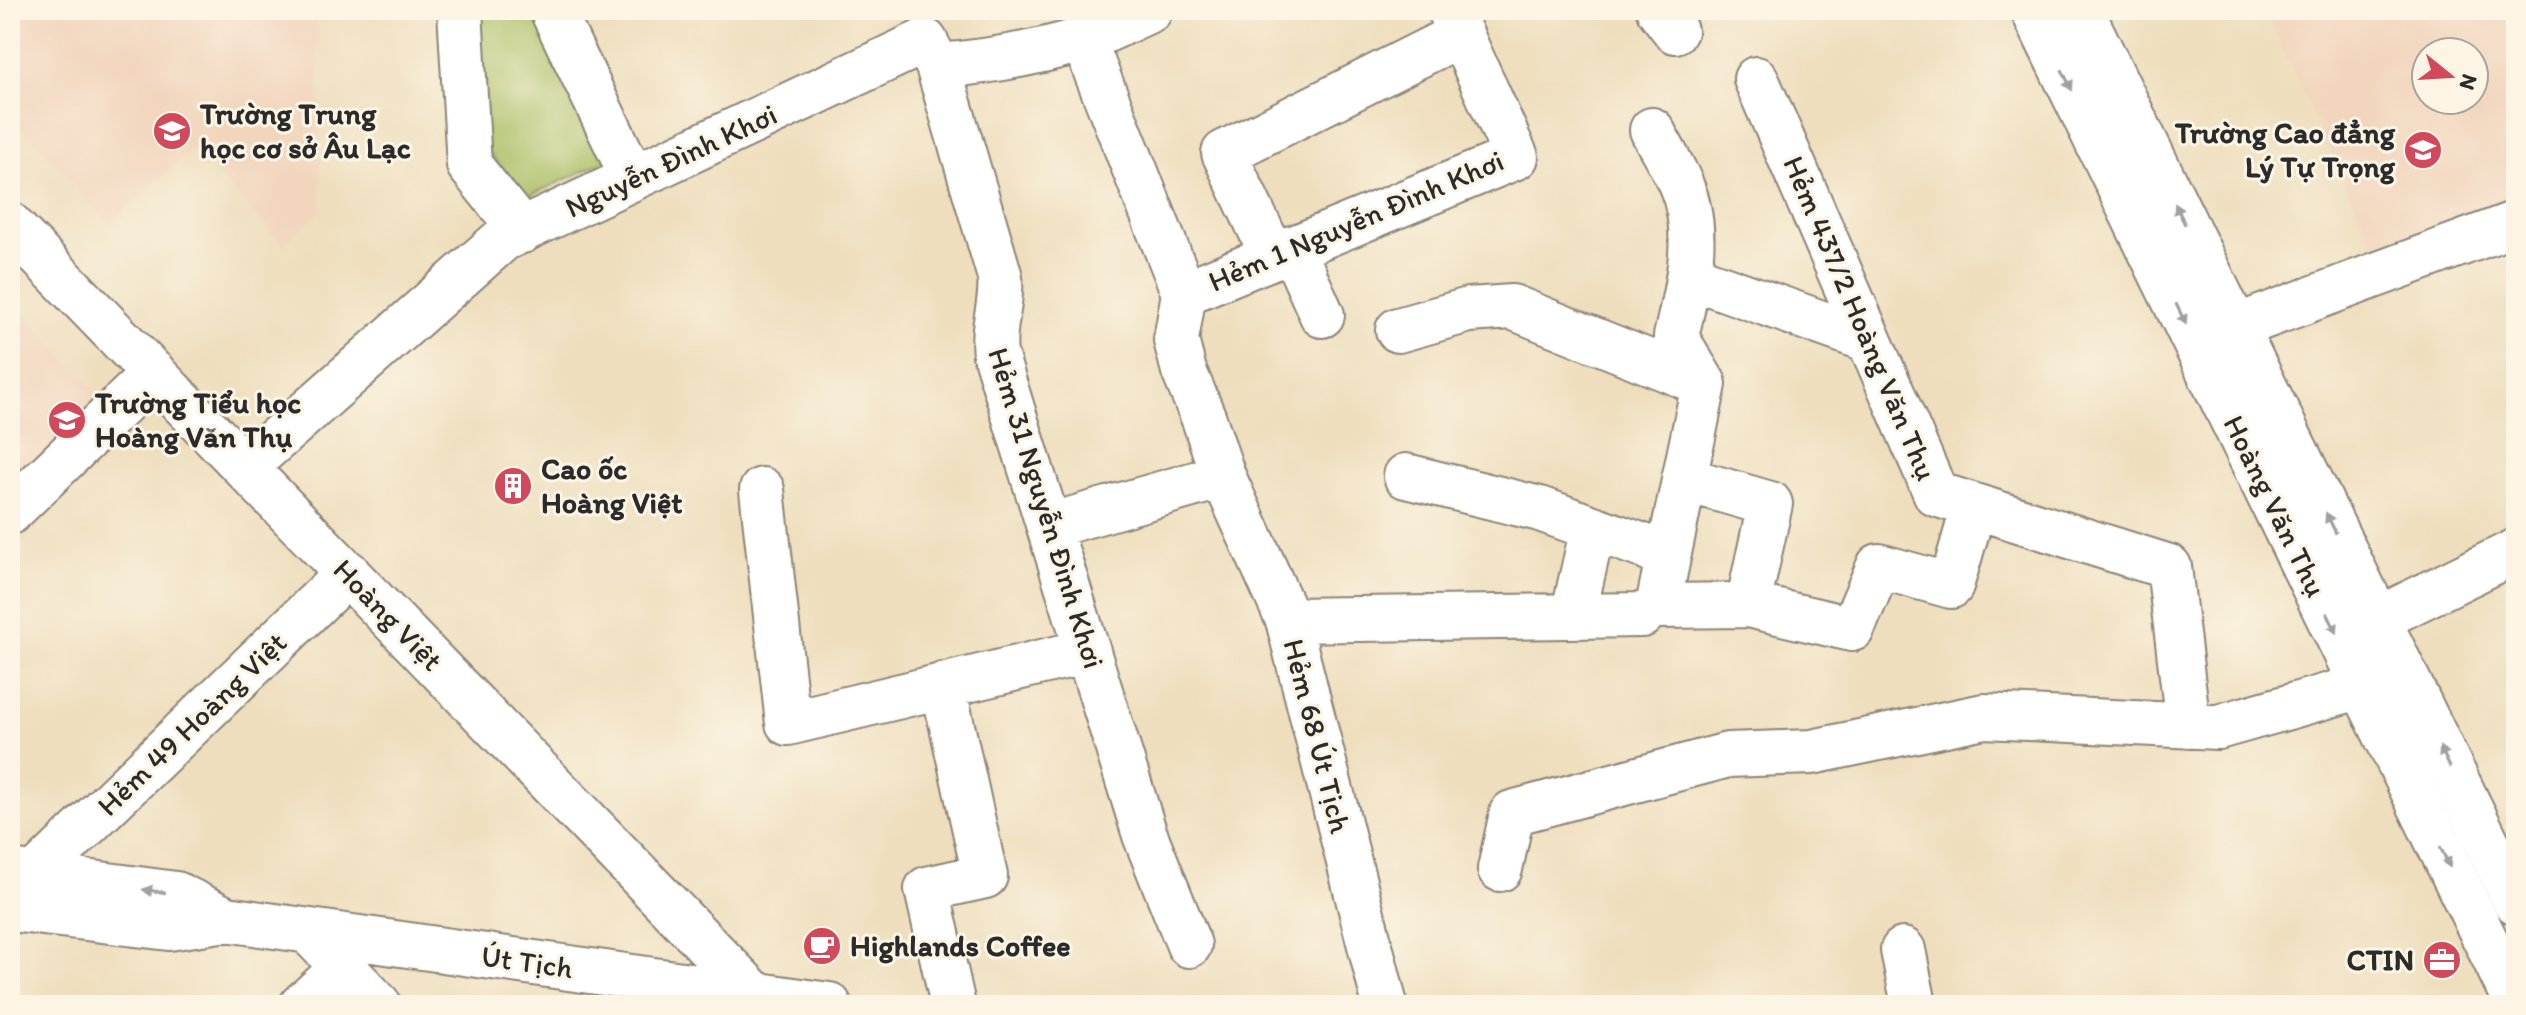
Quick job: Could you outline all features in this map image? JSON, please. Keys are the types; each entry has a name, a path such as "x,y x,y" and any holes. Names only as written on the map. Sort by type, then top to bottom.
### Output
{"street":[{"path":"460,10 469,165 522,231"},
{"path":"552,10 633,178"},
{"name":"Nguyễn Đình Khơi","path":"245,467 503,239 924,39 1004,58 1083,39 1150,10"},
{"name":"Hoàng Văn Thụ","path":"2033,10 2516,1003"},
{"name":"Hoàng Văn Thụ","path":"2081,10 2516,902"},
{"path":"1322,315 1224,153 1455,22"},
{"name":"Hẻm 1 Nguyễn Đình Khơi","path":"1184,293 1516,157 1455,22"},
{"name":"Hẻm 31 Nguyễn Đình Khơi","path":"924,39 1000,277 1001,298 994,330 995,354 1145,835 1189,945"},
{"path":"1083,39 1184,293"},
{"name":"Hẻm 437/2 Hoàng Văn Thụ","path":"1756,79 1936,494 2169,567 2188,726"},
{"path":"1650,611 1668,555 1704,384 1676,337 1689,276 1692,229 1682,186 1652,130"},
{"path":"2236,327 2516,223"},
{"name":"Hoàng Việt","path":"10,225 760,1000"},
{"path":"1689,276 1869,340"},
{"name":"Hẻm 68 Út Tịch","path":"1184,293 1176,340 1184,371 1223,476 1288,620 1385,1005"},
{"path":"1398,330 1469,310 1512,307 1704,384"},
{"path":"10,512 154,373"},
{"path":"1049,526 1223,476"},
{"path":"1406,476 1540,509 1668,555"},
{"path":"1684,479 1770,504 1748,605"},
{"path":"762,490 788,723 1088,651"},
{"path":"1288,620 1573,616 1748,605 1852,629 1879,566 1951,586 1974,506"},
{"path":"1573,616 1593,528"},
{"path":"2378,619 2516,551"},
{"name":"Hẻm 49 Hoàng Việt","path":"18,885 348,573"},
{"path":"943,685 985,876 927,889 953,1005"},
{"path":"1500,869 1512,813 1728,755 1812,752 1984,716 2218,727 2362,686"},
{"name":"Út Tịch","path":"18,885 176,894 226,919 702,996 829,1005"},
{"path":"309,932 379,1005"},
{"path":"1903,950 1914,1005"},
{"path":"302,1005 343,968"}],"shaded area":[{"name":"Trường Trung học cơ sở Âu Lạc","path":"10,10 317,10 321,211 283,245 193,148 110,225 10,114"},
{"name":"Trường Cao đẳng Lý Tự Trọng","path":"2264,10 2516,10 2516,201 2377,251"},
{"name":"Trường Tiểu học Hoàng Văn Thụ","path":"10,301 135,431 10,552"}],"green space":[{"path":"471,10 538,10 608,160 527,197 479,142"}],"place":[{"name":"Trường Trung học cơ sở Âu Lạc","path":"172,131"},
{"name":"Trường Cao đẳng Lý Tự Trọng","path":"2423,150"},
{"name":"Trường Tiểu học Hoàng Văn Thụ","path":"67,420"},
{"name":"Cao ốc Hoàng Việt","path":"513,486"},
{"name":"Highlands Coffee","path":"822,946"},
{"name":"CTIN","path":"2442,960"}]}
